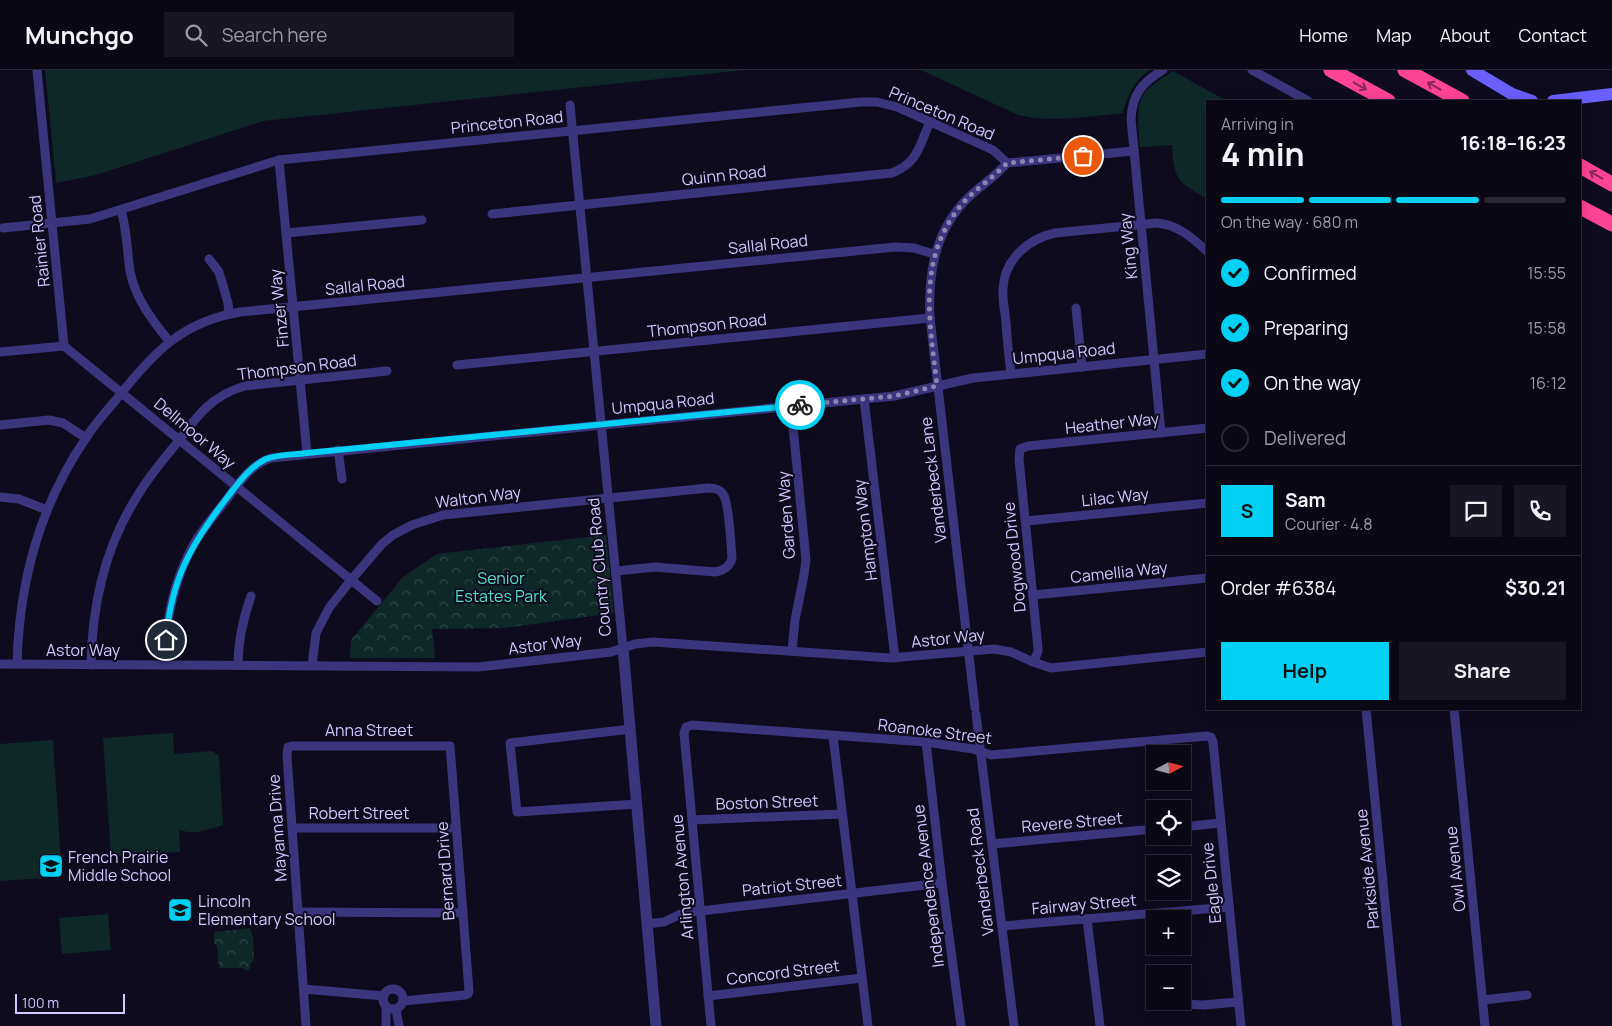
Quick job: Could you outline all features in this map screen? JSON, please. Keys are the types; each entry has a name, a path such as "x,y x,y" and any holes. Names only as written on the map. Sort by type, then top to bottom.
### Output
{"highway":[{"path":"1331,70 1386,100"},
{"path":"1405,70 1460,100"},
{"path":"1581,167 1612,184"},
{"path":"1581,208 1612,224"}],"main road":[{"path":"1472,70 1512,94 1529,100"},
{"path":"1561,100 1612,94"}],"street":[{"name":"Rainier Road","path":"37,70 64,346"},
{"name":"King Way","path":"1161,433 1131,119 1135,98 1145,82 1163,70"},
{"path":"1252,70 1306,100"},
{"name":"Princeton Road","path":"3,228 90,219 279,160 869,102 897,107 993,150 1007,163"},
{"name":"Country Club Road","path":"570,105 616,571 656,1026"},
{"name":"Quinn Road","path":"492,214 892,173 905,168 914,160 930,122"},
{"path":"1007,163 1134,151"},
{"name":"Finzer Way","path":"279,160 307,453"},
{"name":"Vanderbeck Lane","path":"976,711 937,386 930,318 929,286 934,254 942,236 958,210 971,195 994,177 1007,163"},
{"path":"121,210 134,285 149,314 169,341"},
{"path":"286,233 422,220"},
{"path":"1011,373 1003,288 1006,273 1018,253 1036,239 1047,235 1158,223 1173,226 1183,231 1206,250"},
{"name":"Sallal Road","path":"17,664 25,582 35,542 47,510 70,464 86,438 154,354 169,341 195,326 229,314 895,247 914,248 934,254"},
{"path":"209,259 219,272 228,303 229,314"},
{"path":"1076,308 1082,367"},
{"name":"Thompson Road","path":"458,364 930,318"},
{"path":"0,352 64,346"},
{"name":"Dellmoor Way","path":"64,346 377,601"},
{"name":"Umpqua Road","path":"166,665 167,627 181,570 188,555 204,529 236,487 250,470 266,460 307,453 907,394 972,378 1206,354"},
{"name":"Thompson Road","path":"91,665 97,600 119,528 138,494 179,439 206,407 220,395 245,386 387,371"},
{"name":"Hampton Way","path":"864,398 895,658"},
{"name":"Garden Way","path":"791,406 806,560 795,620 792,651"},
{"path":"0,425 49,420 63,423 86,438"},
{"name":"Heather Way","path":"1020,449 1028,446 1206,428"},
{"name":"Dogwood Drive","path":"1020,449 1019,459 1038,648 1038,652 1032,662"},
{"path":"338,450 342,479"},
{"name":"Walton Way","path":"312,666 314,645 320,624 329,608 388,539 426,519 444,515 712,488 720,490 724,494 727,504 732,558 724,570 715,572 655,567 616,571"},
{"path":"0,497 19,499 47,510"},
{"name":"Lilac Way","path":"1026,521 1206,503"},
{"name":"Camellia Way","path":"1033,595 1206,578"},
{"path":"238,665 242,626 251,596"},
{"name":"Astor Way","path":"0,664 494,666 611,652 635,644 662,642 895,658 994,649 1011,652 1045,667 1206,652"},
{"name":"Parkside Avenue","path":"1366,710 1397,1026"},
{"name":"Owl Avenue","path":"1454,710 1485,1026"},
{"name":"Vanderbeck Road","path":"976,711 1014,1026"},
{"name":"Roanoke Street","path":"686,727 692,725 926,742 973,749 991,755 1202,736 1211,737"},
{"name":"Arlington Avenue","path":"686,727 684,733 711,1026"},
{"path":"630,729 510,743 517,812 637,804"},
{"path":"833,736 868,1026"},
{"name":"Eagle Drive","path":"1211,737 1241,1026"},
{"name":"Independence Avenue","path":"926,742 961,1026"},
{"name":"Anna Street","path":"288,747 296,745 450,746"},
{"name":"Bernard Drive","path":"403,1000 468,994 450,746"},
{"name":"Mayanna Drive","path":"288,747 287,756 306,1026"},
{"name":"Boston Street","path":"692,820 842,814"},
{"path":"1191,826 1220,823"},
{"name":"Robert Street","path":"293,828 456,828"},
{"name":"Revere Street","path":"992,844 1146,830"},
{"name":"Patriot Street","path":"647,924 664,922 683,913 942,883"},
{"name":"Fairway Street","path":"1002,926 1229,907"},
{"path":"298,912 463,913"},
{"path":"1087,919 1100,1026"},
{"name":"Concord Street","path":"708,996 862,978"},
{"path":"304,989 384,996"},
{"path":"386,1006 396,1009 401,1006 403,996 397,990 388,991 384,996 386,1026"},
{"path":"1483,1000 1527,995"},
{"path":"1191,1004 1238,1002"},
{"path":"396,1009 399,1026"}],"green space":[{"path":"45,70 744,70 263,121 96,175 56,183"},
{"path":"921,70 1149,70 1132,89 1123,113 1055,119 1016,114"},
{"path":"1173,71 1225,100 1206,100 1206,198 1178,177 1174,166 1172,145 1140,147 1138,115 1141,100 1150,87"},
{"name":"Senior Estates Park","path":"606,535 614,613 504,628 432,629 435,658 350,658 351,640 403,577 437,554"},
{"path":"173,733 174,754 212,751 219,756 223,825 196,832 179,830 180,852 111,856 103,738"},
{"path":"53,740 62,877 0,881 0,744"},
{"path":"108,914 111,950 62,954 59,918"},
{"path":"250,928 253,938 254,960 249,971 242,968 219,968 217,946 214,943 214,932"}],"way so far":[{"path":"800,405 894,396 937,386 930,318 929,286 934,254 951,219 964,202 994,177 1007,163 1083,156"}],"place":[{"name":"French Prairie Middle School","path":"51,866"},
{"name":"Lincoln Elementary School","path":"180,910"}],"route":[{"path":"166,640 169,614 181,570 188,555 204,529 236,487 250,470 266,460 307,453 800,405"}]}
